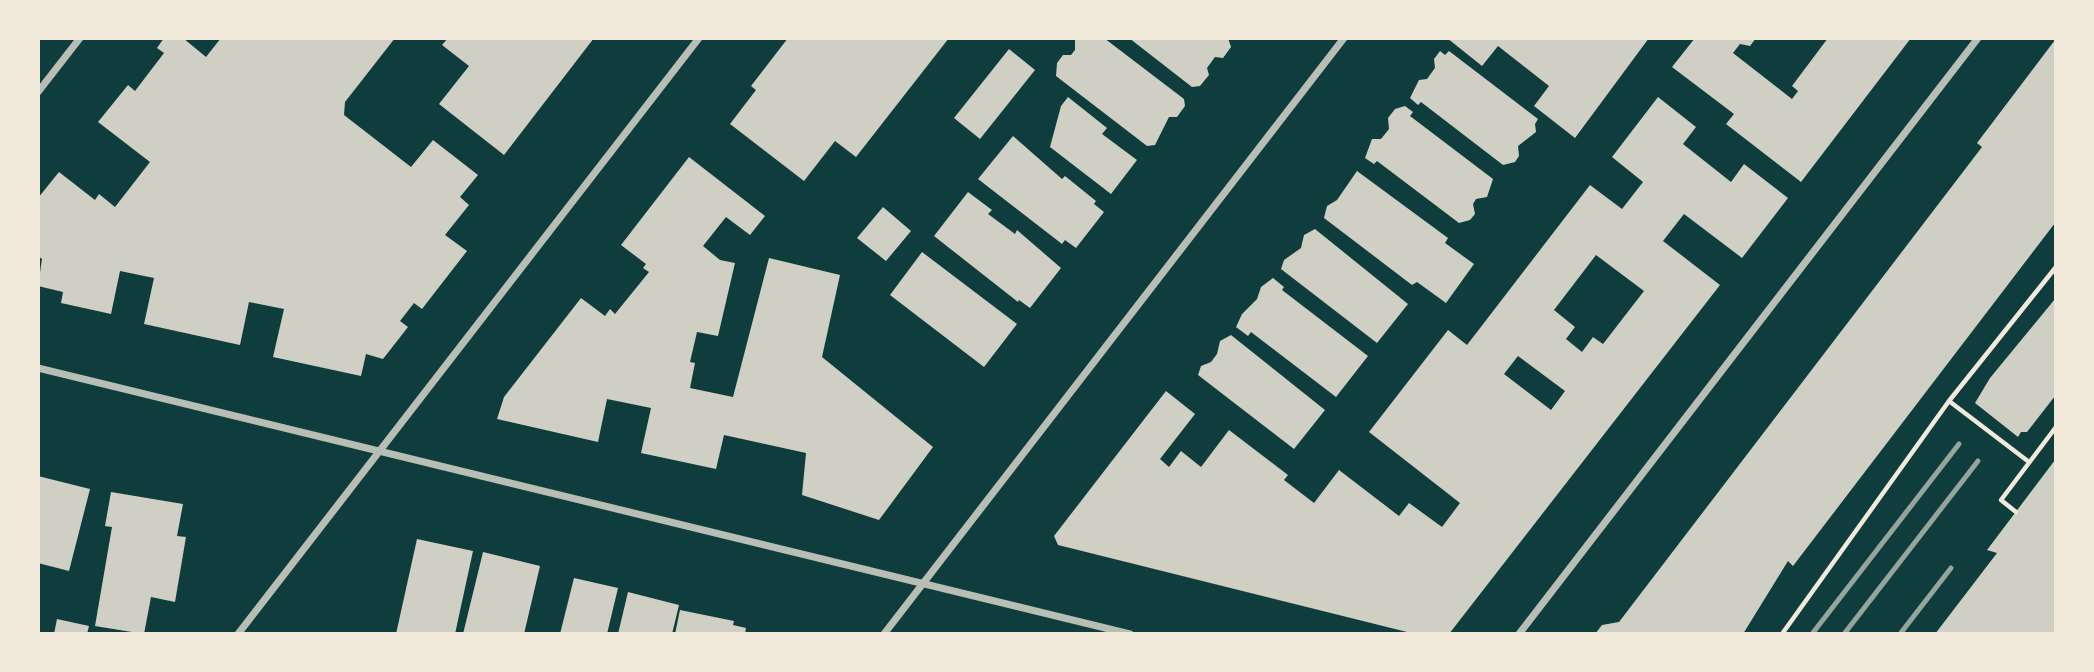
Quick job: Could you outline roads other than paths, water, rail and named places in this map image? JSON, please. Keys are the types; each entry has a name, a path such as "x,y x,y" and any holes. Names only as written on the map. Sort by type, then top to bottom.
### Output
{"street":[{"path":"38,92 80,38"},
{"path":"238,634 699,38"},
{"path":"884,634 1344,38"},
{"path":"1519,634 1978,38"},
{"path":"38,368 1129,634"}],"railway":[{"path":"1812,634 1959,444"},
{"path":"1844,634 1978,461"},
{"path":"1900,634 1951,568"}]}
